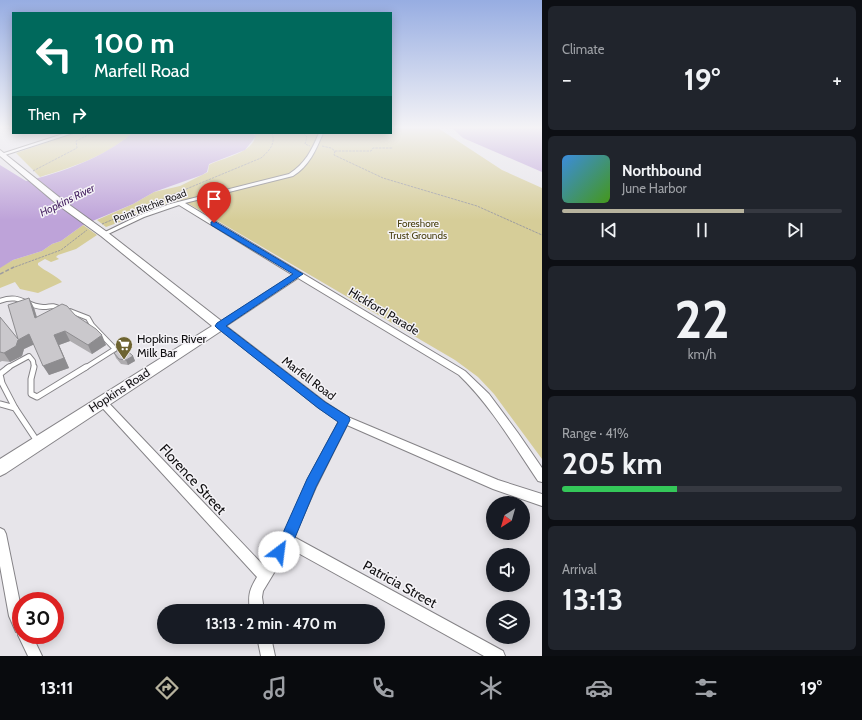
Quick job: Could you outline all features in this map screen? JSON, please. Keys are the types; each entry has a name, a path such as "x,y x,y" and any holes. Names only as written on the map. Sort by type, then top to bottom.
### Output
{"street":[{"name":"Marfell Road","path":"8,159 61,203 322,405 345,420 497,485 542,500"},
{"name":"Point Ritchie Road","path":"96,229 180,203 291,175 304,167 309,159"},
{"name":"Hickford Parade","path":"180,203 462,373 472,381 493,406 542,477"},
{"name":"Hopkins Road","path":"0,468 101,401 299,274"},
{"name":"Florence Street","path":"101,401 264,576"},
{"path":"256,604 255,597 257,589 287,540 312,483 345,420"},
{"path":"0,534 2,537 12,593"},
{"name":"Patricia Street","path":"287,540 498,656"},
{"path":"29,644 35,656"},
{"path":"265,644 268,656"}],"lane":[{"path":"0,301 10,296 43,307 51,305 88,318 92,325 115,349 37,397 31,394 31,379 35,370 33,361 29,356 6,368 0,374 1,383 12,399 15,408 39,443"},
{"path":"0,404 15,408"}],"path":[{"path":"28,176 58,159"},
{"path":"0,274 19,264 62,250 82,232 96,229 260,159"},
{"path":"342,159 384,178 470,204 542,235"}],"green space":[{"path":"22,159 92,159 77,165 40,177"},
{"name":"Foreshore Trust Grounds","path":"225,159 485,159 502,170 542,188 542,459 494,394 478,377 455,360 189,204 180,200 106,227 97,220 133,204 154,192 180,186 208,172 209,165"},
{"path":"83,225 97,235 76,249 58,255 56,257 59,259 51,262 45,259 38,263 38,265 62,282 38,293 20,289 15,282 0,288 0,267 13,260 42,251 52,244 61,241"}],"water":[{"name":"Hopkins River","path":"92,159 223,159 209,164 207,172 202,175 154,192 133,204 83,225 61,241 52,244 42,251 13,260 0,268 0,165 26,181 54,174"},
{"path":"511,159 542,159 542,172"}],"building":[{"path":"29,298 35,318 62,304 67,306 75,315 96,329 102,335 88,345 65,331 54,335 64,358 43,366 29,334 18,340 16,346 4,353 0,352 0,317 18,339 8,305"},
{"path":"123,347 133,356 126,360 119,359 114,353"}],"place":[{"name":"Hopkins River Milk Bar","path":"124,360"}],"route":[{"path":"214,223 299,274 220,326 322,405 345,420 312,483 287,540 279,552"}]}
